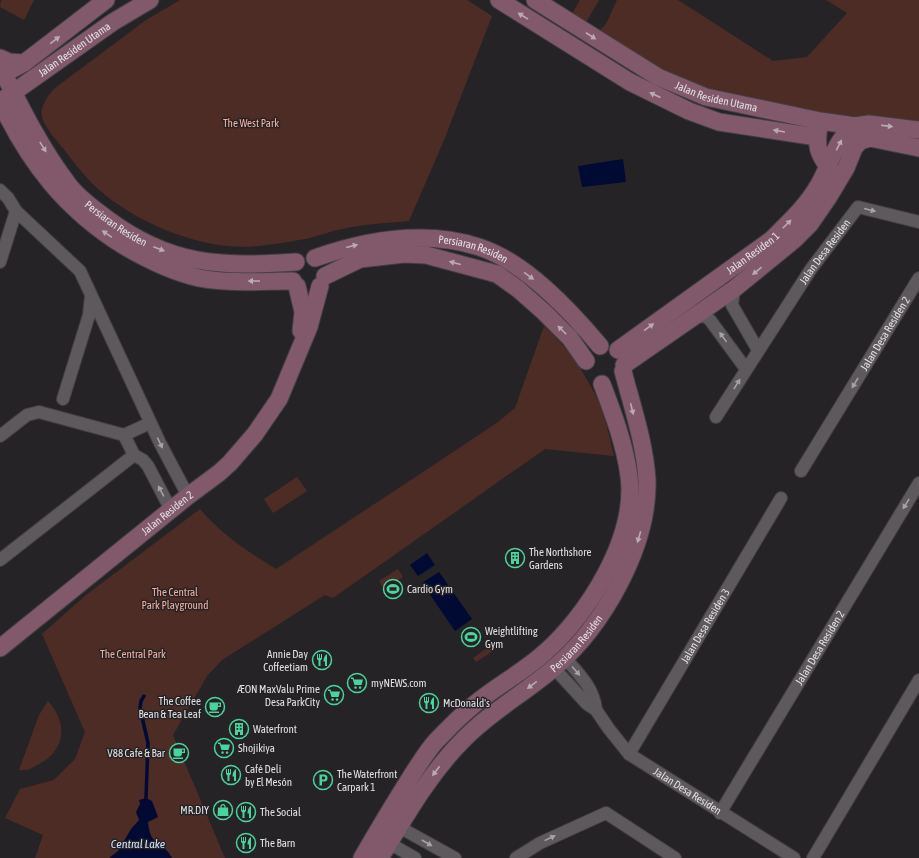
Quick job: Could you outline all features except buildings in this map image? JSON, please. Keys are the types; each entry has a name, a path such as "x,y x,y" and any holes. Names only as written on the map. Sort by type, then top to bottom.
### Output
{"street":[{"name":"Jalan Residen Utama","path":"1,69 24,63 106,0"},
{"name":"Jalan Residen Utama","path":"4,99 113,22 150,0"},
{"name":"Jalan Residen Utama","path":"499,0 630,82 688,112 719,122 858,133 870,138 919,148"},
{"name":"Jalan Residen Utama","path":"535,0 658,77 706,97 818,129"},
{"name":"Persiaran Residen","path":"1,69 4,99 18,134 39,169 67,202 100,230 139,255 173,270 199,278 223,281 295,284"},
{"path":"25,112 32,92 42,73"},
{"name":"Persiaran Residen","path":"4,99 25,112 41,145 68,185 98,212 136,238 157,248 200,261 248,265 296,262"},
{"path":"0,122 18,134"},
{"name":"Jalan Residen Utama","path":"858,133 869,124 919,130"},
{"path":"818,129 817,149 820,156 829,168"},
{"name":"Jalan Residen 1","path":"858,133 846,168 810,224 794,240 734,289 622,362 771,240 808,201 829,168 844,135 858,133"},
{"path":"846,168 863,153 895,142"},
{"path":"0,190 8,198 16,211 80,271 169,463 188,496"},
{"name":"Jalan Desa Residen","path":"716,417 811,269 858,207 919,222"},
{"path":"0,262 16,211"},
{"name":"Persiaran Residen","path":"315,258 369,242 404,239 463,242 480,247 505,259 534,280 566,309 600,346"},
{"name":"Persiaran Residen","path":"322,281 360,259 404,254 426,255 497,274 518,289 544,312 570,338 586,361"},
{"path":"302,258 315,258 323,266 322,281 309,290 295,284 292,271 296,262 302,258"},
{"name":"Jalan Desa Residen 2","path":"802,471 919,278"},
{"name":"Jalan Residen 2","path":"0,648 188,496 219,473 255,434 279,399 309,327 322,281"},
{"name":"Jalan Residen 2","path":"295,284 303,312 300,349"},
{"path":"734,289 732,305 758,350"},
{"path":"63,399 89,315 91,294"},
{"path":"694,316 705,316 712,322 746,369"},
{"path":"600,346 612,347 622,362 615,381 602,384 591,378 586,367 586,361 591,352 600,346"},
{"name":"Persiaran Residen","path":"380,858 434,774 464,739 496,710 560,663 589,632 602,613 627,567 638,541 645,513 647,481 645,460 622,362"},
{"name":"Persiaran Residen","path":"362,858 389,811 430,747 469,708 541,656 555,643 587,607 601,583 621,537 627,513 629,493 626,460 602,384"},
{"path":"0,436 27,415 39,412 124,435 150,423"},
{"path":"124,435 134,455 143,460 148,466 171,510"},
{"path":"0,560 134,455"},
{"name":"Jalan Desa Residen 2","path":"720,813 919,483"},
{"name":"Jalan Desa Residen 3","path":"629,754 781,498"},
{"name":"Jalan Desa Residen","path":"560,663 586,683 595,698 596,710 609,730 629,754 720,813 794,858"},
{"path":"813,858 919,680"},
{"path":"516,858 540,843 606,813 675,858"},
{"path":"399,827 448,857"},
{"path":"390,843 415,858"}],"green space":[{"path":"1,0 34,0 24,20 0,7"},
{"name":"The West Park","path":"180,0 467,0 492,16 444,140 409,221 359,226 310,238 259,246 238,247 217,245 173,233 152,224 113,201 97,188 45,125 42,118 43,105 55,88 146,20"},
{"path":"580,0 599,0 585,24 597,33 606,24 617,0 678,0 773,61 807,57 847,13 826,0 919,0 919,125 821,117 726,94 667,75 570,17"},
{"name":"The Central Park","path":"544,326 568,351 593,390 603,413 614,456 545,449 333,598 325,595 222,660 207,676 173,735 225,858 35,858 43,835 5,818 20,789 54,780 75,759 85,732 42,634 86,595 200,509 226,535 276,569 498,422 515,408"},
{"path":"297,477 307,491 273,513 264,499"},
{"path":"398,569 403,577 384,589 379,581"},
{"path":"490,646 493,651 476,662 473,658"},
{"path":"48,701 59,718 61,736 59,744 48,758 39,764 30,769 19,770 39,715"}],"water":[{"path":"623,159 626,182 582,187 578,166"},
{"path":"427,553 435,565 418,576 410,565"},
{"path":"439,572 472,619 455,631 422,583"},
{"name":"Central Lake","path":"146,798 152,801 158,817 148,822 151,836 165,848 172,858 109,858 118,851 131,829 139,820 136,812 140,804 139,800"}],"waterway":[{"path":"144,696 141,701 140,708 148,743 146,798"}],"place":[{"name":"The Northshore Gardens","path":"515,558"},
{"name":"Cardio Gym","path":"393,589"},
{"name":"Weightlifting Gym","path":"471,637"},
{"name":"Annie Day Coffeetiam","path":"322,660"},
{"name":"myNEWS.com","path":"357,683"},
{"name":"ÆON MaxValu Prime Desa ParkCity","path":"334,695"},
{"name":"McDonald's","path":"429,703"},
{"name":"The Coffee Bean & Tea Leaf","path":"215,707"},
{"name":"Waterfront","path":"239,729"},
{"name":"Shojikiya","path":"224,748"},
{"name":"V88 Cafe & Bar","path":"179,753"},
{"name":"Café Deli by El Mesón","path":"231,775"},
{"name":"The Waterfront Carpark 1","path":"323,780"},
{"name":"MR.DIY","path":"223,810"},
{"name":"The Social","path":"246,812"},
{"name":"The Barn","path":"246,843"}],"park label":[{"name":"The Central Park Playground","path":"175,598"}]}
